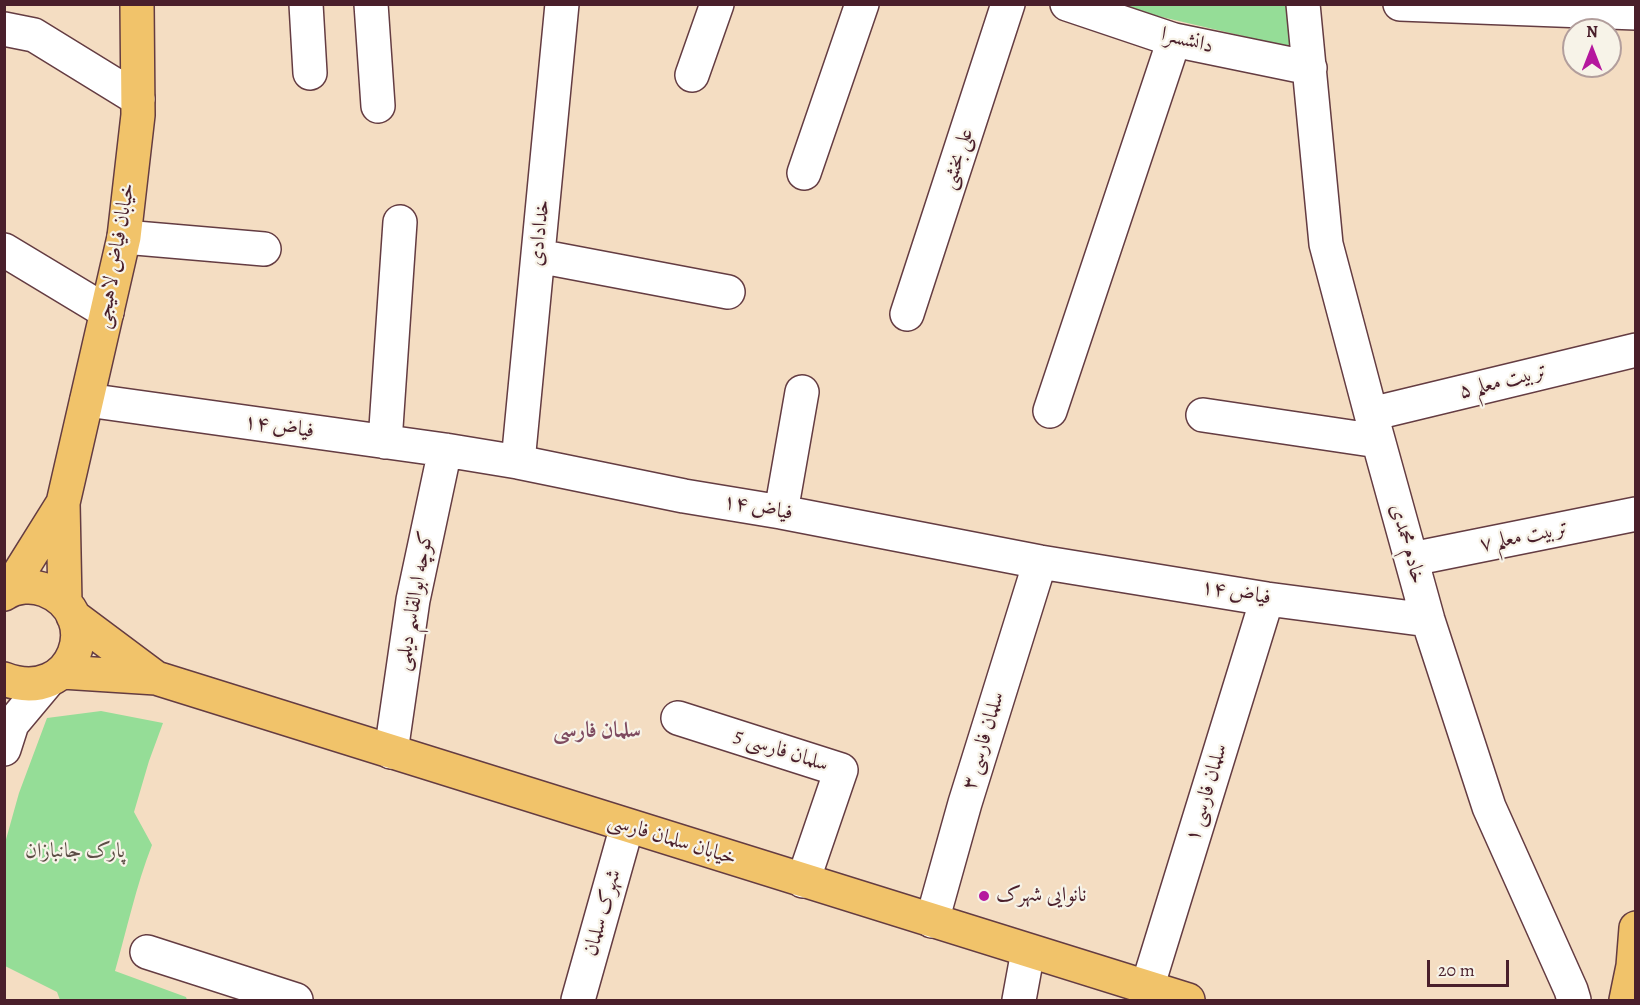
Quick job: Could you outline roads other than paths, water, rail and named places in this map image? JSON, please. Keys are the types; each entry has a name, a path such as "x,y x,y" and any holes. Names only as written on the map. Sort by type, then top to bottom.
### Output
{"main road":[{"name":"خیابان فیاض لاهیجی","path":"63,503 124,237 138,115 137,4"},
{"path":"6,592 63,503"},
{"path":"55,677 71,661 77,646 77,631 69,610 63,503"},
{"path":"6,592 23,587 39,588 53,593 69,610 156,678"},
{"path":"4,679 18,684 33,685 55,677 156,678"},
{"name":"خیابان سلمان فارسی","path":"156,678 1188,1000"},
{"path":"1626,1000 1634,975 1635,928"}],"street":[{"path":"306,4 310,73"},
{"path":"371,4 378,106"},
{"name":"خدادادی","path":"518,462 562,4"},
{"path":"692,75 717,4"},
{"path":"804,173 862,4"},
{"name":"علی بخشی","path":"907,314 1008,4"},
{"name":"دانشسرا","path":"1067,4 1174,40 1310,68"},
{"name":"خادم محمدی","path":"1303,4 1326,244 1375,428 1428,620 1489,807 1574,1000"},
{"path":"1400,4 1635,13"},
{"path":"4,29 34,35 138,99"},
{"path":"1050,411 1174,40"},
{"path":"385,442 400,222"},
{"path":"124,237 264,249"},
{"path":"4,250 107,312"},
{"path":"538,255 728,292"},
{"name":"تربیت معلم ۵","path":"1375,428 1635,350"},
{"path":"781,512 802,392"},
{"name":"فیاض ۱۴","path":"87,400 445,450 1040,562 1267,598 1428,620"},
{"path":"1203,415 1375,428"},
{"name":"کوچه ابوالقاسم دیلمی","path":"391,752 413,600 445,450"},
{"name":"تربیت معلم ۷","path":"1412,559 1635,514"},
{"name":"سلمان فارسی ۳","path":"932,921 965,802 1040,562"},
{"name":"سلمان فارسی ۱","path":"1147,988 1267,598"},
{"path":"6,725 55,677"},
{"name":"سلمان فارسی 5","path":"678,718 841,770 804,881"},
{"name":"شهرک سلمان","path":"578,1000 627,826"},
{"path":"1019,1000 1028,951"},
{"path":"147,952 296,1000"}],"place":[{"name":"نانوایی شهرک","path":"984,896"}],"district":[{"name":"سلمان فارسی","path":"597,732"}],"park label":[{"name":"پارک جانبازان","path":"75,852"}]}
